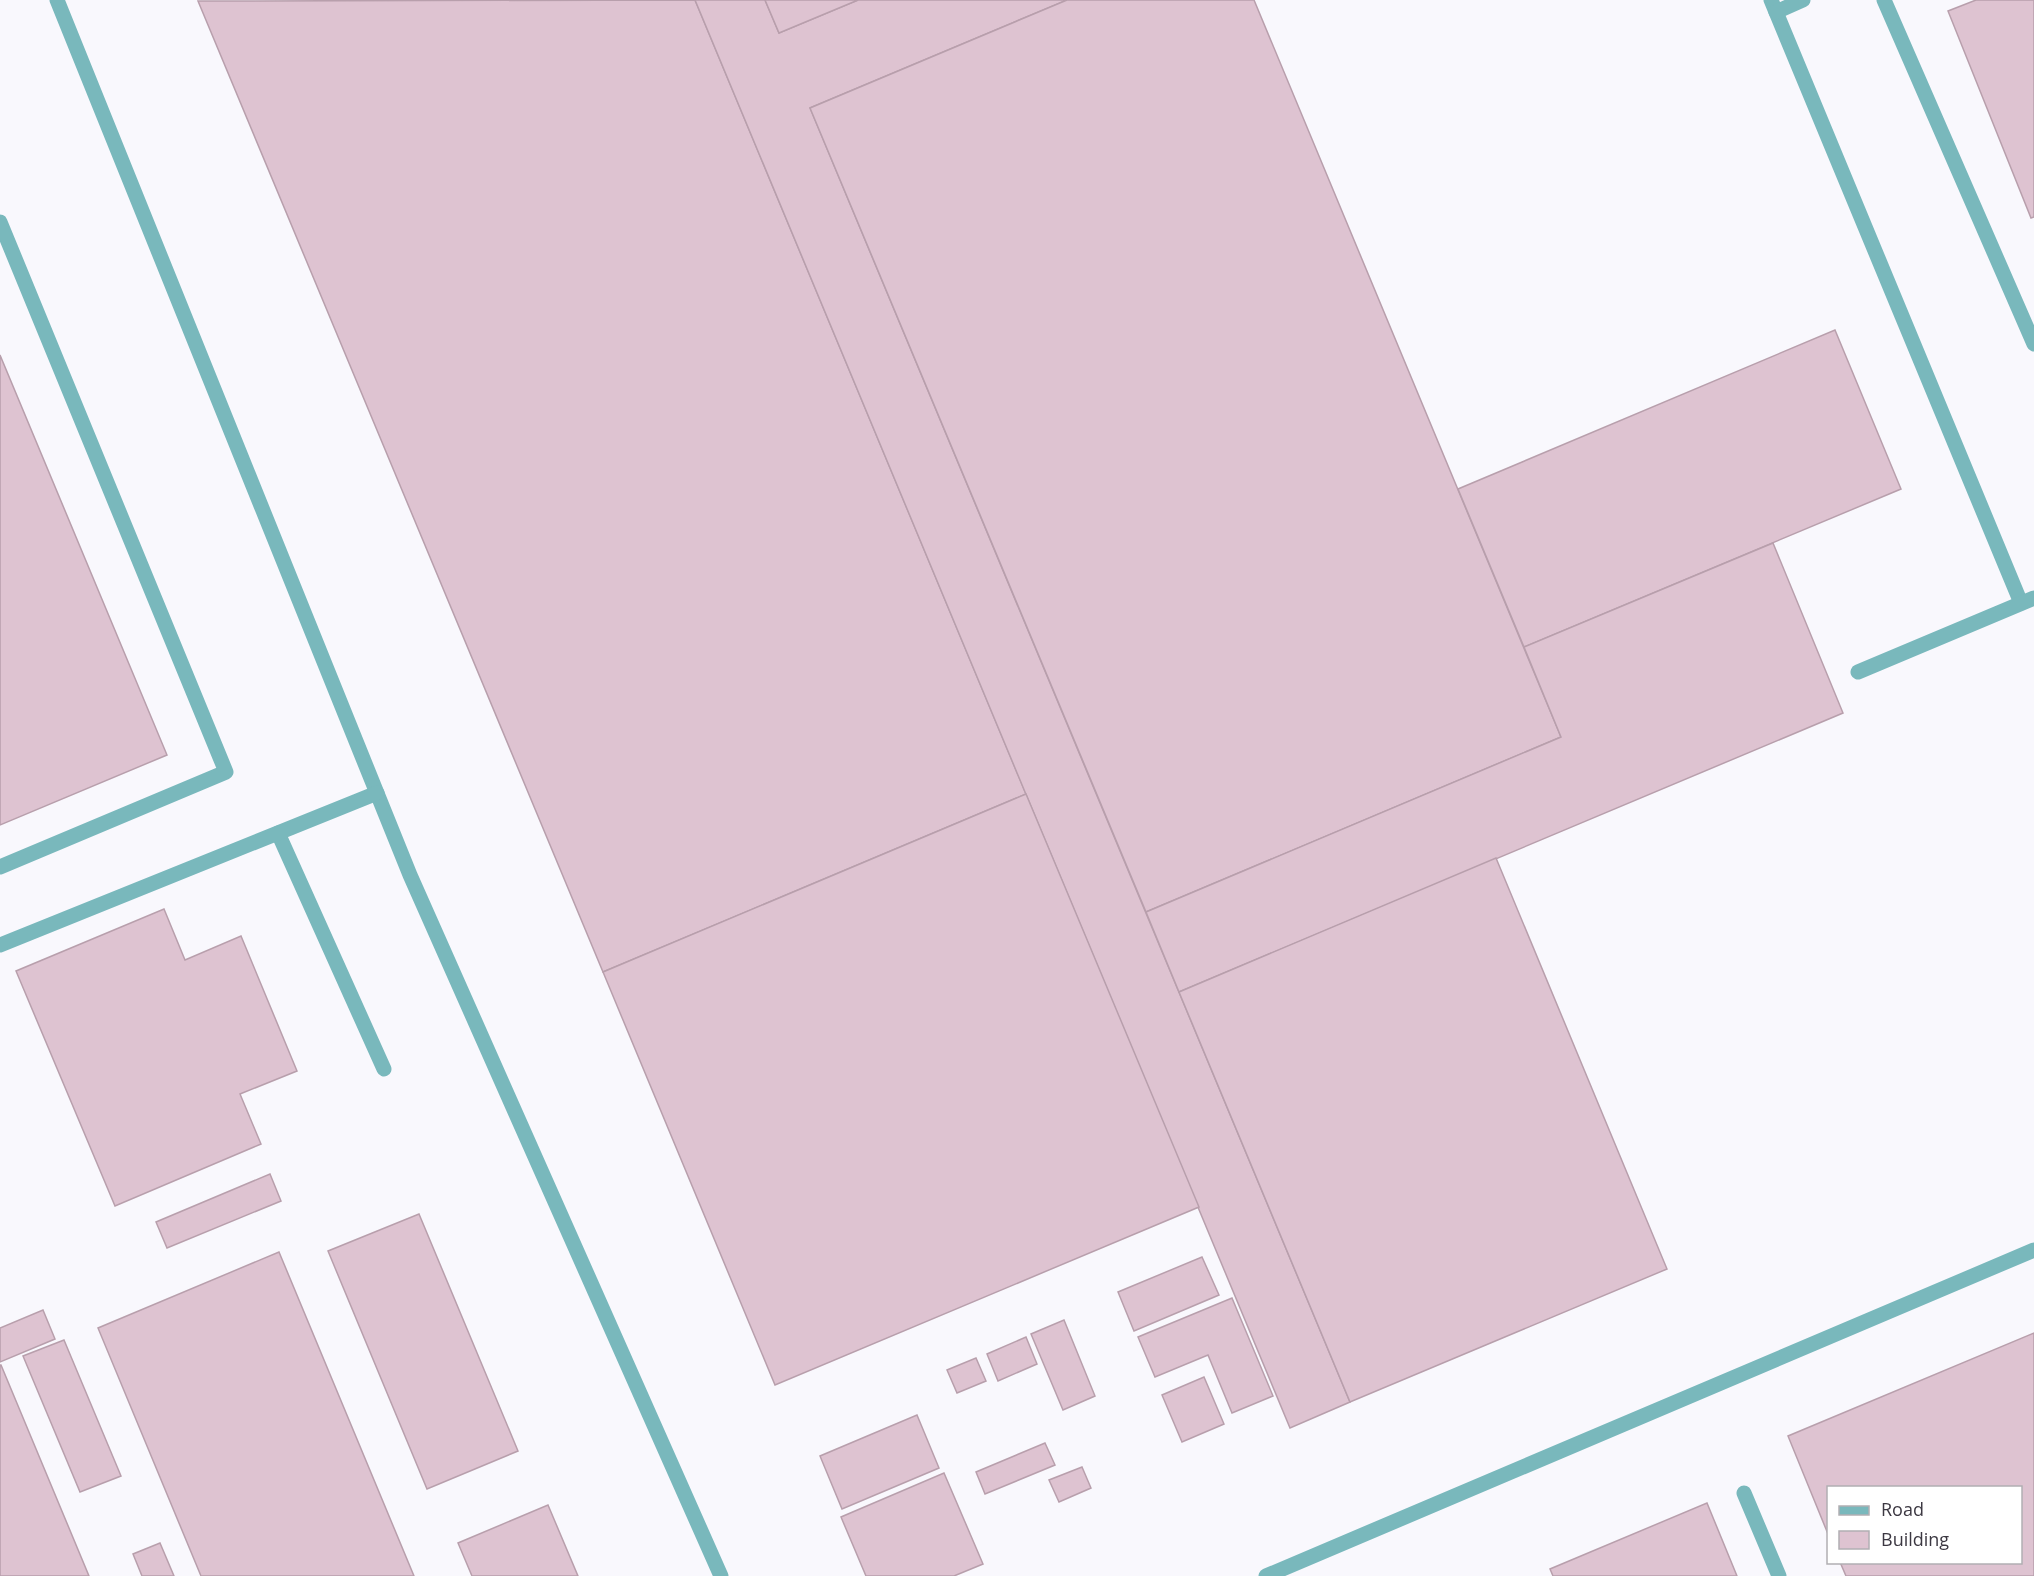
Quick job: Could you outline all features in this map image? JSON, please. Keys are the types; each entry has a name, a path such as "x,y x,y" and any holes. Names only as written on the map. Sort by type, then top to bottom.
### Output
{"street":[{"path":"57,0 410,875 721,1576"},
{"path":"1803,0 1773,6 2027,601 1858,672"},
{"path":"1884,0 2034,344"},
{"path":"0,222 226,772 0,867"},
{"path":"0,945 377,793"},
{"path":"278,833 384,1069"},
{"path":"1266,1576 2034,1250"},
{"path":"1744,1493 1779,1576"}],"building":[{"path":"695,0 1026,794 603,972 198,1"},
{"path":"695,0 765,0 779,33 858,0 1067,0 810,108 1350,1402 1290,1428"},
{"path":"765,0 858,0 779,33"},
{"path":"1067,0 1254,0 1561,737 1146,912 810,108"},
{"path":"1976,0 2034,0 2034,217 2031,218 1948,11"},
{"path":"1835,330 1901,489 1524,647 1458,489"},
{"path":"0,355 167,755 0,825"},
{"path":"1773,543 1843,713 1179,992 1146,912 1561,737 1524,647"},
{"path":"1026,794 1199,1207 775,1385 603,972"},
{"path":"1496,858 1667,1269 1350,1402 1179,992"},
{"path":"164,909 185,960 241,936 297,1071 240,1094 261,1144 115,1206 16,971"},
{"path":"270,1174 281,1201 167,1248 156,1222"},
{"path":"419,1214 518,1451 427,1489 328,1251"},
{"path":"279,1252 414,1576 201,1576 98,1328"},
{"path":"1202,1257 1219,1295 1134,1331 1118,1292"},
{"path":"1232,1298 1273,1396 1232,1413 1208,1355 1155,1377 1138,1337"},
{"path":"43,1310 55,1339 0,1362 0,1328"},
{"path":"1064,1320 1095,1396 1063,1410 1031,1334"},
{"path":"2034,1333 2034,1576 1846,1576 1841,1564 2022,1564 2022,1486 1827,1486 1827,1532 1788,1436"},
{"path":"1026,1337 1037,1364 998,1381 987,1354"},
{"path":"64,1340 121,1476 80,1492 23,1356"},
{"path":"976,1358 986,1381 957,1393 947,1370"},
{"path":"1,1365 89,1576 0,1576"},
{"path":"1204,1377 1224,1424 1182,1442 1162,1395"},
{"path":"917,1415 939,1468 842,1509 820,1456"},
{"path":"1045,1443 1055,1465 985,1494 976,1472"},
{"path":"1082,1467 1091,1488 1059,1502 1049,1480"},
{"path":"944,1473 983,1564 954,1576 866,1576 841,1517"},
{"path":"1707,1503 1737,1576 1553,1576 1550,1569"},
{"path":"548,1505 578,1576 472,1576 458,1543"},
{"path":"160,1543 174,1576 142,1576 133,1554"}]}
